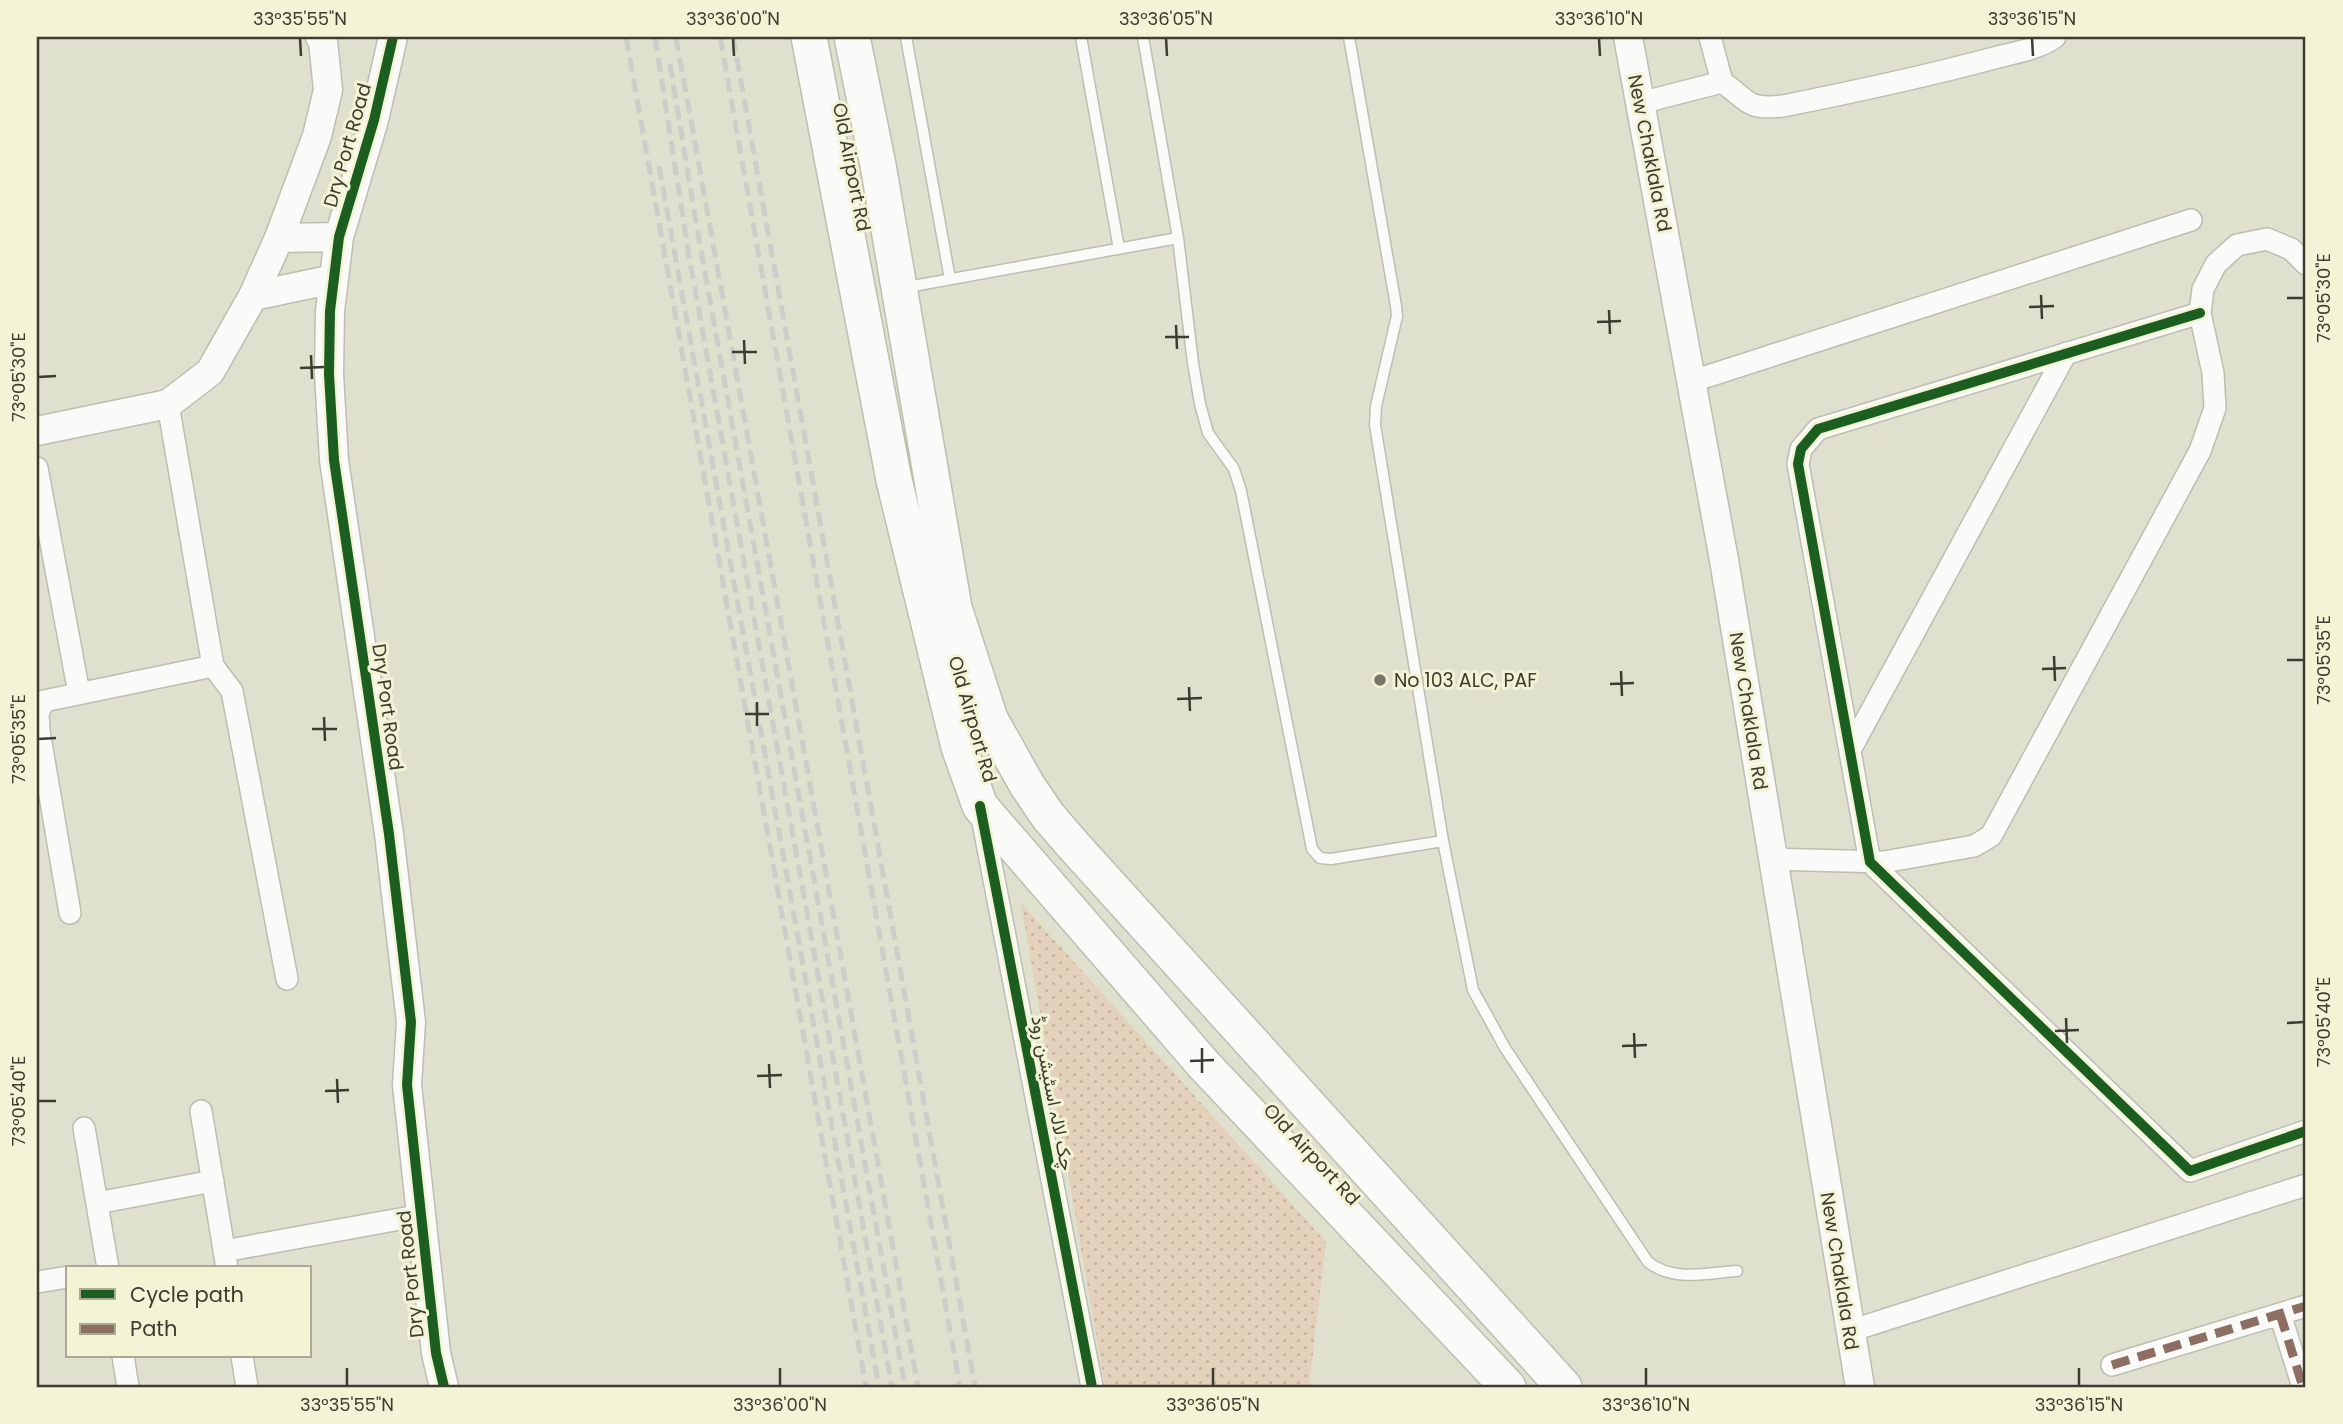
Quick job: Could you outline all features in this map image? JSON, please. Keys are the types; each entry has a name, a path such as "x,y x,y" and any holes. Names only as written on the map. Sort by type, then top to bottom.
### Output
{"main road":[{"name":"Old Airport Rd","path":"809,37 894,480 958,747 980,806 1204,1065 1508,1387"},
{"name":"Old Airport Rd","path":"852,37 900,288 954,608 990,719 1048,816 1564,1387"},
{"path":"958,747 980,771 992,772 998,763 990,719"},
{"path":"1028,863 1018,840 1021,826 1034,822 1044,825 1073,845"}],"street":[{"name":"Dry Port Road","path":"393,37 374,120 339,237 330,311 329,374 334,460 389,834 411,1023 407,1085 436,1353 444,1387"},
{"name":"New Chaklala Rd","path":"1628,37 1727,573 1860,1387"},
{"path":"1710,37 1722,82 1748,104 1764,108 1926,77 2024,50 2054,37"},
{"path":"37,431 168,404 210,372 253,296 279,238 317,136 328,90 321,39"},
{"path":"1640,103 1722,82"},
{"path":"1693,381 2191,220"},
{"path":"279,238 339,237"},
{"path":"1773,859 1884,862 1974,846 1991,836 2200,451 2215,408 2213,373 2200,313 2203,289 2216,264 2237,245 2267,239 2291,249 2306,264"},
{"path":"253,296 334,279"},
{"path":"2200,313 1818,429 1801,449 1798,464 1870,862 2190,1171 2306,1131"},
{"path":"1850,750 2066,354"},
{"path":"168,404 214,666 232,691 287,979"},
{"path":"37,468 79,693"},
{"path":"70,913 38,713 44,701 214,666"},
{"name":"چک لالہ اسٹیشن روڈ","path":"980,806 1092,1387"},
{"path":"201,1111 225,1260 422,1215"},
{"path":"84,1128 108,1266"},
{"path":"97,1203 213,1181"},
{"path":"1850,1331 2306,1185"},
{"path":"37,1282 66,1277"},
{"path":"2112,1365 2306,1306"},
{"path":"2280,1314 2303,1387"},
{"path":"123,1358 128,1387"},
{"path":"242,1358 247,1387"}],"lane":[{"path":"906,37 950,279"},
{"path":"1081,37 1118,248"},
{"path":"1143,37 1178,238 1200,404 1208,433 1234,469 1241,491 1312,849 1320,858 1331,859 1443,841"},
{"path":"1349,37 1397,316 1376,406 1375,425 1443,841 1473,990 1505,1048 1648,1262 1667,1274 1737,1271"},
{"path":"900,288 1178,238"}],"shaded area":[{"path":"1021,903 1326,1242 1309,1387 1105,1387"}],"railway":[{"path":"626,37 866,1387"},
{"path":"655,37 688,250 892,1387"},
{"path":"676,37 918,1387"},
{"path":"720,37 960,1387"},
{"path":"733,37 975,1387"},
{"path":"670,64 905,1387"},
{"path":"659,166 879,1387"}],"marked path":[{"path":"2112,1365 2306,1306"},
{"path":"2280,1314 2303,1387"}],"cycle path":[{"path":"393,37 374,120 339,237 330,311 329,374 334,460 389,834 411,1022 407,1085 436,1353 444,1387"},
{"path":"2200,313 1818,429 1801,449 1798,464 1870,862 2190,1171 2306,1131"},
{"path":"980,806 1092,1387"}],"place":[{"name":"No 103 ALC, PAF","path":"1380,680"}]}
